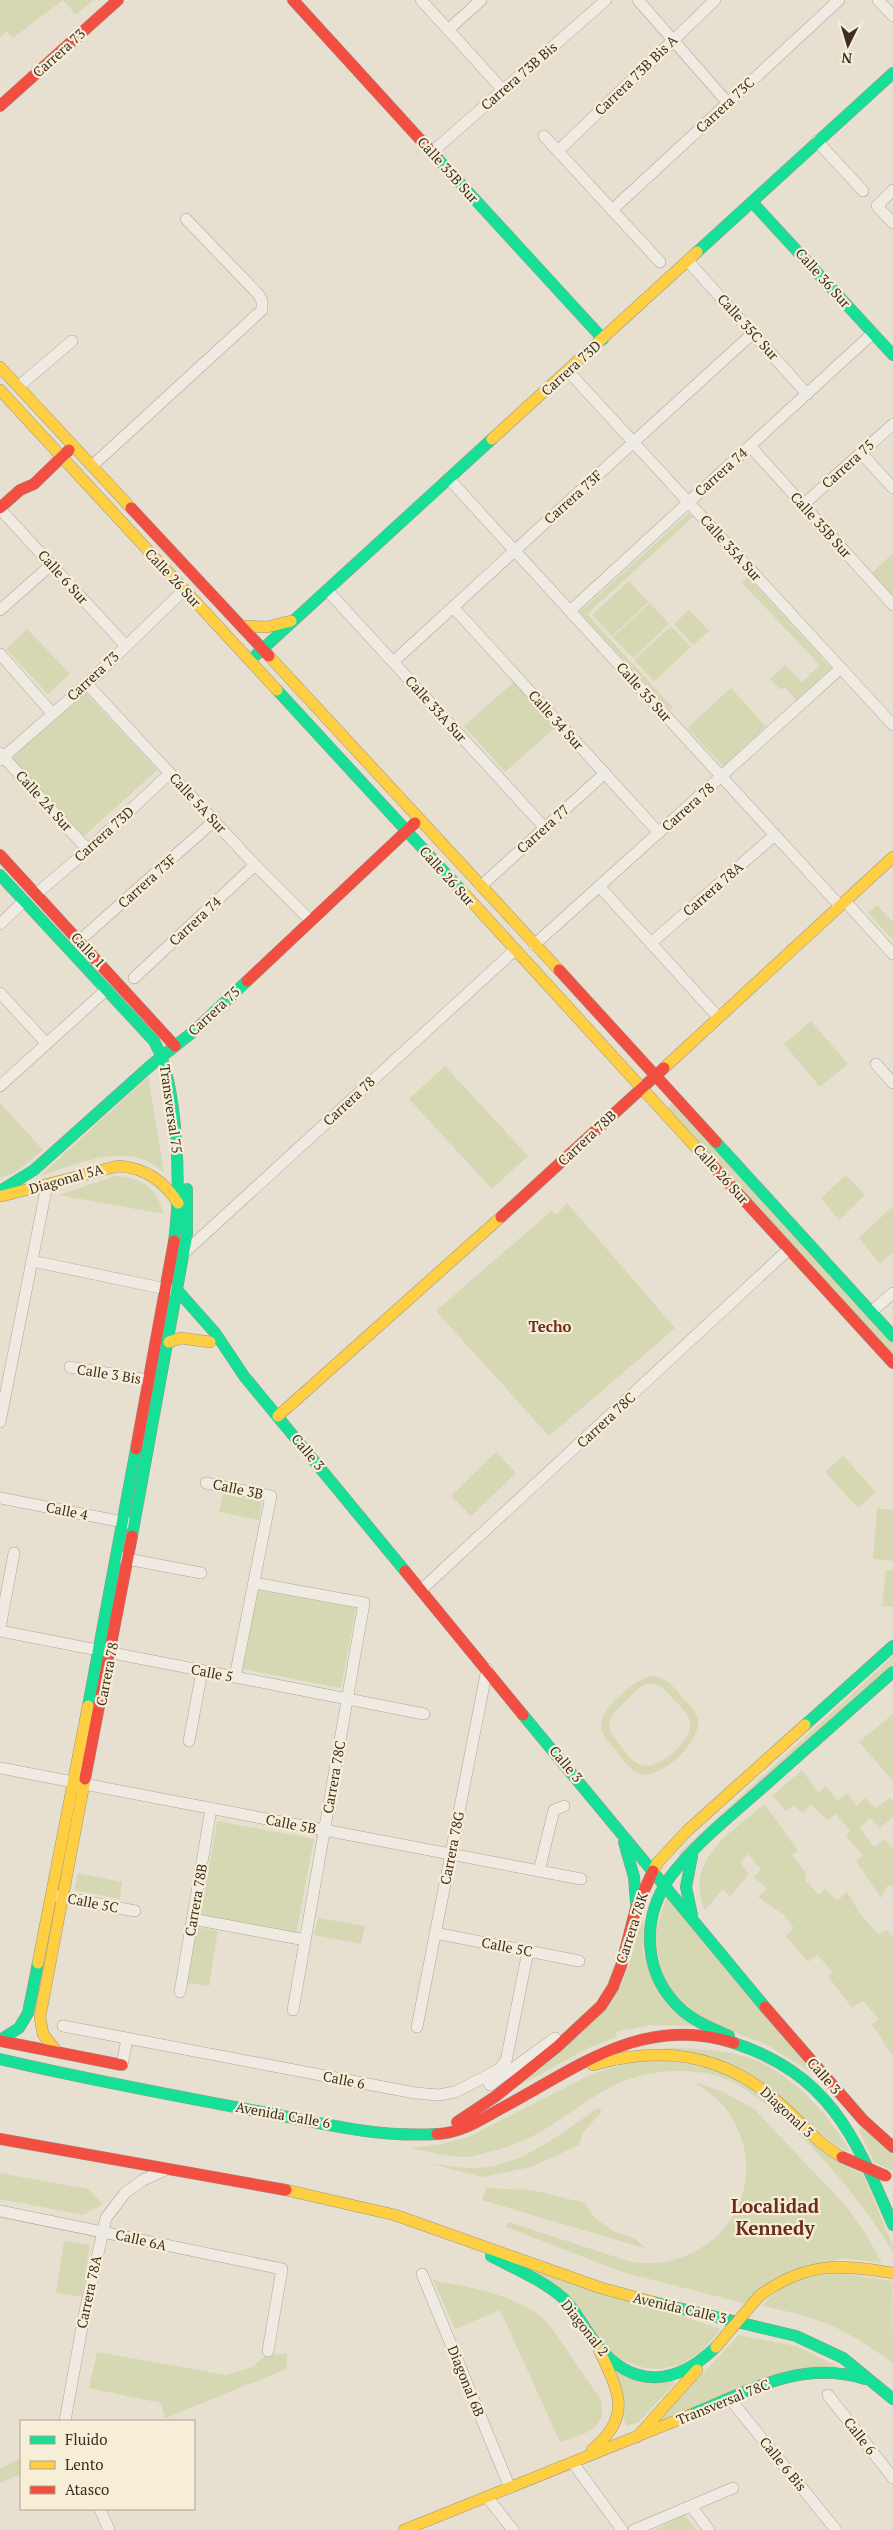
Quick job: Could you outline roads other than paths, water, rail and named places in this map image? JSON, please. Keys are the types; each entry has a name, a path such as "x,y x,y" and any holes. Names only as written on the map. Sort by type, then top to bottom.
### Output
{"main road":[{"name":"Carrera 73","path":"0,106 118,0"},
{"name":"Calle 35B Sur","path":"293,0 603,339"},
{"name":"Carrera 73D","path":"248,662 893,73"},
{"name":"Calle 36 Sur","path":"752,202 893,355"},
{"name":"Calle 26 Sur","path":"0,366 242,626 893,1336"},
{"name":"Calle 26 Sur","path":"0,390 248,662 407,831 893,1363"},
{"path":"0,508 20,490 34,484 69,441"},
{"path":"242,626 267,627 293,621"},
{"name":"Carrera 75","path":"0,1192 27,1175 162,1056 194,1031 419,819"},
{"name":"Calle 1","path":"0,854 174,1046"},
{"name":"Carrera 78B","path":"278,1416 893,857"},
{"name":"Calle 1","path":"0,875 150,1036 162,1056"},
{"path":"58,937 67,928"},
{"name":"Transversal 75","path":"162,1056 168,1079 178,1163 176,1232 165,1289"},
{"name":"Transversal 75","path":"177,1296 189,1222 187,1188 178,1163"},
{"name":"Diagonal 5A","path":"0,1196 110,1166 134,1167 147,1171 164,1184 178,1203"},
{"name":"Calle 3","path":"165,1289 177,1296 216,1334 244,1376"},
{"name":"Carrera 78","path":"0,2040 13,2034 26,2020 116,1556 165,1289"},
{"name":"Calle 3","path":"177,1296 210,1342 244,1376 278,1416 778,2023 863,2120 893,2147"},
{"name":"Carrera 78","path":"57,2052 42,2034 40,2017 111,1653 177,1296"},
{"path":"169,1342 181,1338 210,1342"},
{"name":"Carrera 78K","path":"430,2136 489,2101 580,2027 601,2006 616,1977 636,1908 658,1862 688,1830 893,1646"},
{"name":"Carrera 78K","path":"756,2049 708,2026 683,2011 660,1984 653,1969 648,1934 655,1904 666,1886 694,1853 743,1805 893,1672"},
{"path":"610,1818 622,1839 631,1862 636,1908"},
{"path":"694,1853 688,1868 686,1887 694,1921"},
{"path":"556,2079 608,2049 643,2038 686,2034 710,2036 756,2049 806,2082 836,2112 856,2143 893,2225"},
{"path":"0,2040 122,2065"},
{"name":"Diagonal 3","path":"556,2079 625,2056 660,2053 692,2057 723,2067 751,2081 778,2101 824,2146 842,2157 890,2178"},
{"name":"Avenida Calle 6","path":"0,2059 78,2078 392,2134 430,2136 452,2133 463,2129 556,2079"},
{"path":"0,2069 78,2078"},
{"path":"0,2139 308,2194 373,2209 456,2236"},
{"name":"Diagonal 2","path":"456,2236 562,2297 608,2357 625,2369 649,2378 682,2374 706,2359 759,2296 788,2275 813,2267 845,2265 893,2273"},
{"name":"Avenida Calle 3","path":"456,2236 630,2297 796,2336 843,2358 876,2383 893,2399"},
{"name":"Transversal 78C","path":"573,2463 606,2440 619,2416 617,2389 597,2345"},
{"path":"637,2437 706,2359"},
{"name":"Transversal 78C","path":"404,2530 782,2378 807,2371 831,2370 876,2383"}],"street":[{"path":"421,0 503,90"},
{"path":"448,30 481,0"},
{"name":"Carrera 73B Bis","path":"432,152 606,0"},
{"path":"638,0 728,102"},
{"name":"Carrera 73B Bis A","path":"558,151 715,0"},
{"name":"Carrera 73C","path":"612,210 839,0"},
{"path":"878,0 893,16"},
{"path":"544,136 660,262"},
{"path":"817,141 863,191"},
{"path":"893,190 876,206 893,223"},
{"path":"92,466 259,315 263,305 259,296 186,219"},
{"name":"Calle 35C Sur","path":"688,261 808,394"},
{"name":"Carrera 73F","path":"393,662 753,333"},
{"name":"Carrera 74","path":"570,611 873,333"},
{"path":"18,386 72,342"},
{"name":"Calle 35A Sur","path":"568,371 893,725"},
{"name":"Carrera 75","path":"803,505 893,424"},
{"name":"Calle 35B Sur","path":"750,446 893,604"},
{"path":"861,453 893,488"},
{"name":"Calle 35 Sur","path":"449,479 775,835 893,954"},
{"name":"Calle 6 Sur","path":"0,508 126,646"},
{"path":"0,610 51,565"},
{"name":"Carrera 73","path":"1,756 87,684 184,590"},
{"name":"Calle 33A Sur","path":"327,590 545,828"},
{"name":"Calle 34 Sur","path":"453,607 659,833"},
{"path":"0,654 52,713"},
{"name":"Carrera 78","path":"534,945 841,668"},
{"name":"Calle 5A Sur","path":"87,684 255,865 311,921"},
{"name":"Calle 2A Sur","path":"1,756 88,850"},
{"name":"Carrera 73D","path":"36,894 88,850 170,773"},
{"name":"Carrera 77","path":"481,886 605,773"},
{"name":"Carrera 73F","path":"79,941 215,820"},
{"name":"Carrera 78A","path":"651,943 775,835"},
{"name":"Carrera 74","path":"134,978 255,865"},
{"path":"599,886 718,1017"},
{"path":"0,924 24,901"},
{"name":"Carrera 78","path":"184,1253 515,950"},
{"path":"0,1086 106,990"},
{"path":"0,993 46,1044"},
{"path":"876,1064 893,1083"},
{"path":"0,1422 3,1390 32,1261 46,1185"},
{"name":"Carrera 78C","path":"422,1590 789,1249"},
{"path":"32,1261 165,1289"},
{"path":"871,1312 893,1293"},
{"name":"Calle 3 Bis","path":"70,1368 148,1380"},
{"name":"Calle 3B","path":"206,1483 271,1496 254,1583"},
{"name":"Calle 4","path":"0,1498 135,1524"},
{"path":"0,1630 14,1553"},
{"path":"116,1556 201,1573"},
{"path":"235,1677 254,1583"},
{"name":"Carrera 78C","path":"254,1583 364,1603 293,2010"},
{"name":"Calle 5","path":"0,1630 424,1714"},
{"name":"Carrera 78G","path":"417,2027 487,1669"},
{"path":"189,1741 202,1671"},
{"name":"Calle 5B","path":"0,1768 581,1879"},
{"path":"538,1871 554,1810 564,1806"},
{"name":"Carrera 78B","path":"180,1992 212,1809"},
{"name":"Calle 5C","path":"51,1895 134,1912"},
{"path":"193,1919 305,1940"},
{"name":"Calle 5C","path":"435,1933 579,1961"},
{"name":"Calle 6","path":"488,2081 506,2061 528,1951"},
{"name":"Calle 6","path":"63,2026 428,2095 454,2092 488,2081 579,2020 597,2003 616,1977"},
{"path":"122,2065 127,2038"},
{"name":"Carrera 78A","path":"65,2419 102,2231 110,2211 125,2193 143,2180 167,2169"},
{"name":"Calle 6A","path":"0,2211 282,2269 268,2351"},
{"name":"Diagonal 6B","path":"422,2274 510,2488"},
{"name":"Calle 6","path":"828,2395 893,2478"},
{"name":"Calle 6 Bis","path":"730,2399 836,2530"},
{"path":"573,2463 622,2530"},
{"path":"634,2530 733,2488"},
{"path":"488,2497 513,2530"},
{"path":"691,2506 709,2530"},
{"path":"100,2510 109,2530"}],"district":[{"name":"Techo","path":"550,1327"},
{"name":"Localidad Kennedy","path":"775,2217"}]}
